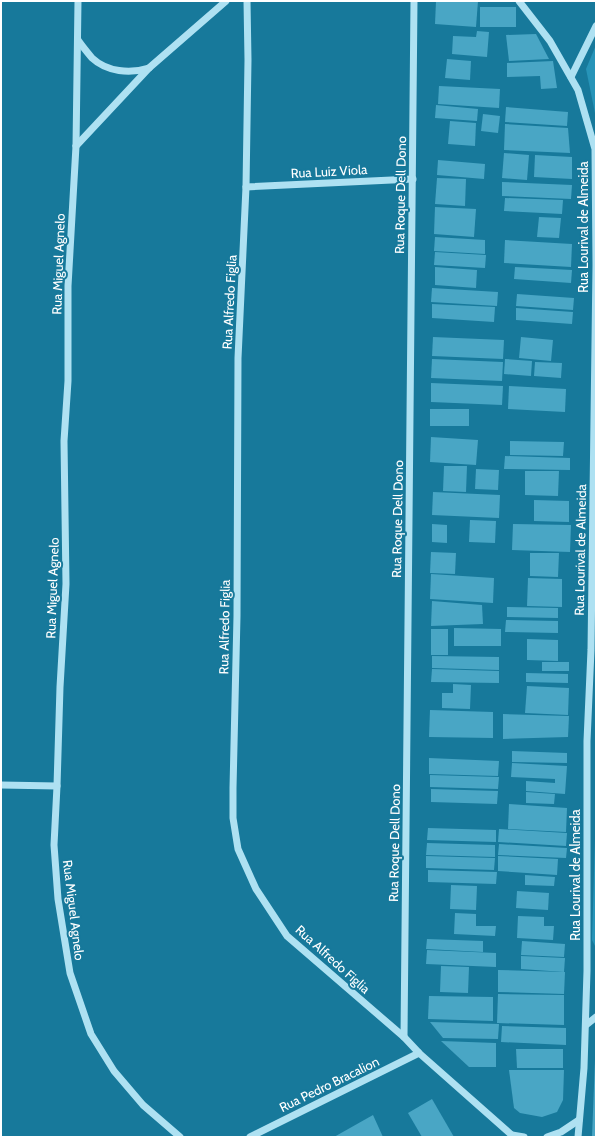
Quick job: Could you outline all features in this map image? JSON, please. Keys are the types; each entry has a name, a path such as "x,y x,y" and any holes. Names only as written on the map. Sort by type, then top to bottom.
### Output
{"street":[{"name":"Rua Miguel Agnelo","path":"78,1 76,146 68,286 68,381 64,441 66,584 60,686 54,845 58,899 70,973 91,1034 114,1072 143,1104 180,1137"},
{"path":"76,146 149,68 226,1"},
{"name":"Rua Alfredo Figlia","path":"247,1 248,68 246,187 238,358 237,616 233,788 233,818 238,849 256,889 288,936 404,1037 419,1053 513,1136"},
{"name":"Rua Roque Dell Dono","path":"404,1037 414,1"},
{"name":"Rua Lourival de Almeida","path":"519,1 550,41 578,90 595,149 596,265 594,650 586,741 586,1025 578,1137"},
{"path":"571,77 596,26"},
{"path":"78,40 92,58 106,67 128,72 140,71 149,68"},
{"name":"Rua Luiz Viola","path":"246,187 412,180"},
{"path":"1,785 57,786"},
{"path":"586,1025 596,1017"},
{"name":"Rua Pedro Bracalion","path":"250,1137 419,1053"},
{"path":"547,1137 561,1132 579,1120"},
{"path":"513,1136 524,1137"}],"shaded area":[{"path":"596,45 596,118 586,69"},
{"path":"596,805 596,948 592,940"}],"building":[{"path":"436,1 478,1 476,27 435,24"},
{"path":"480,7 516,7 516,27 480,27"},
{"path":"477,31 489,32 487,57 452,54 453,36 476,37"},
{"path":"536,34 549,59 509,61 506,35"},
{"path":"447,59 471,61 470,80 445,78"},
{"path":"553,61 557,88 541,89 540,76 507,77 507,63"},
{"path":"439,86 500,89 499,108 438,104"},
{"path":"436,105 478,109 477,121 435,118"},
{"path":"506,107 568,112 567,126 505,122"},
{"path":"483,114 500,116 498,133 481,131"},
{"path":"450,121 476,123 475,146 448,144"},
{"path":"505,124 568,128 570,153 504,150"},
{"path":"504,153 529,155 527,180 502,178"},
{"path":"535,155 572,157 572,179 534,177"},
{"path":"438,160 485,164 484,179 437,175"},
{"path":"437,178 466,179 465,206 435,204"},
{"path":"502,182 572,185 571,199 502,196"},
{"path":"505,198 563,200 562,214 504,211"},
{"path":"435,207 476,209 474,237 434,234"},
{"path":"539,217 561,218 559,238 537,237"},
{"path":"435,237 485,240 485,254 434,251"},
{"path":"505,240 572,244 571,267 504,263"},
{"path":"435,252 486,255 485,268 434,265"},
{"path":"435,267 477,270 476,288 435,285"},
{"path":"515,267 572,270 571,283 514,279"},
{"path":"432,288 498,292 497,306 431,302"},
{"path":"517,294 574,298 573,310 516,306"},
{"path":"432,304 495,307 494,322 432,318"},
{"path":"516,308 573,312 572,324 516,320"},
{"path":"433,337 504,340 503,359 432,356"},
{"path":"521,337 553,340 551,361 519,358"},
{"path":"432,359 503,362 502,381 431,378"},
{"path":"505,359 532,361 531,376 504,374"},
{"path":"535,362 562,363 561,378 534,376"},
{"path":"431,383 503,386 502,405 431,402"},
{"path":"509,386 566,389 565,412 508,409"},
{"path":"430,409 469,409 469,426 430,426"},
{"path":"431,437 478,440 476,465 430,462"},
{"path":"510,441 564,442 563,456 510,455"},
{"path":"505,456 570,458 570,470 504,469"},
{"path":"444,466 467,466 466,492 443,491"},
{"path":"476,469 499,470 498,490 475,489"},
{"path":"525,471 559,471 558,496 525,495"},
{"path":"433,492 500,495 499,518 432,515"},
{"path":"534,500 569,501 569,522 534,521"},
{"path":"470,520 496,521 495,543 469,542"},
{"path":"432,524 447,525 447,543 432,542"},
{"path":"513,524 571,525 570,552 512,550"},
{"path":"431,552 456,553 455,574 430,573"},
{"path":"530,553 559,553 558,577 530,576"},
{"path":"431,574 494,578 493,603 430,599"},
{"path":"528,578 562,579 562,607 527,606"},
{"path":"432,601 482,605 483,624 431,626"},
{"path":"507,607 558,608 558,618 507,617"},
{"path":"506,620 558,621 558,633 505,632"},
{"path":"454,628 501,629 501,646 454,646"},
{"path":"431,629 448,629 448,655 431,655"},
{"path":"527,639 558,640 558,661 527,660"},
{"path":"432,656 499,657 499,670 432,668"},
{"path":"542,662 569,662 569,671 542,671"},
{"path":"432,669 499,671 499,683 431,682"},
{"path":"526,673 568,674 568,683 526,682"},
{"path":"453,684 471,685 470,709 442,708 442,693 453,693"},
{"path":"527,686 569,688 568,715 525,713"},
{"path":"430,710 493,712 493,738 429,737"},
{"path":"503,714 569,716 568,737 503,739"},
{"path":"512,751 567,753 567,763 512,762"},
{"path":"429,758 499,761 498,776 429,774"},
{"path":"512,763 567,766 565,794 526,791 526,781 555,783 555,779 511,777"},
{"path":"430,775 499,777 498,789 430,787"},
{"path":"431,789 498,791 497,804 431,802"},
{"path":"526,792 555,794 554,804 526,803"},
{"path":"509,804 567,808 566,832 508,829"},
{"path":"428,828 496,830 496,842 427,840"},
{"path":"499,829 567,833 566,846 498,842"},
{"path":"427,843 495,845 495,857 426,855"},
{"path":"499,844 567,848 566,858 498,855"},
{"path":"426,856 495,858 494,870 426,868"},
{"path":"498,856 558,859 557,875 498,871"},
{"path":"428,870 497,872 496,884 428,882"},
{"path":"525,875 555,877 554,886 525,885"},
{"path":"451,885 477,886 476,910 450,909"},
{"path":"517,891 549,893 548,910 516,908"},
{"path":"455,913 476,914 476,926 496,926 495,936 454,934"},
{"path":"518,916 544,917 544,926 554,926 553,940 517,938"},
{"path":"427,939 483,941 483,952 426,949"},
{"path":"522,941 565,944 564,957 521,955"},
{"path":"427,950 496,953 496,967 426,964"},
{"path":"521,956 565,958 564,972 521,969"},
{"path":"441,966 469,967 468,993 440,992"},
{"path":"498,970 565,972 564,994 498,992"},
{"path":"498,994 564,995 564,1025 497,1023"},
{"path":"429,996 493,997 493,1021 428,1019"},
{"path":"430,1022 499,1024 498,1039 443,1038"},
{"path":"502,1026 566,1028 566,1045 501,1042"},
{"path":"441,1041 496,1043 496,1067 469,1067"},
{"path":"516,1049 563,1049 563,1068 517,1068"},
{"path":"595,1060 596,1137 592,1137"},
{"path":"509,1070 564,1070 563,1100 557,1112 542,1117 520,1113 514,1108"},
{"path":"432,1099 454,1137 422,1137 408,1113"},
{"path":"373,1115 383,1137 334,1137"}]}
